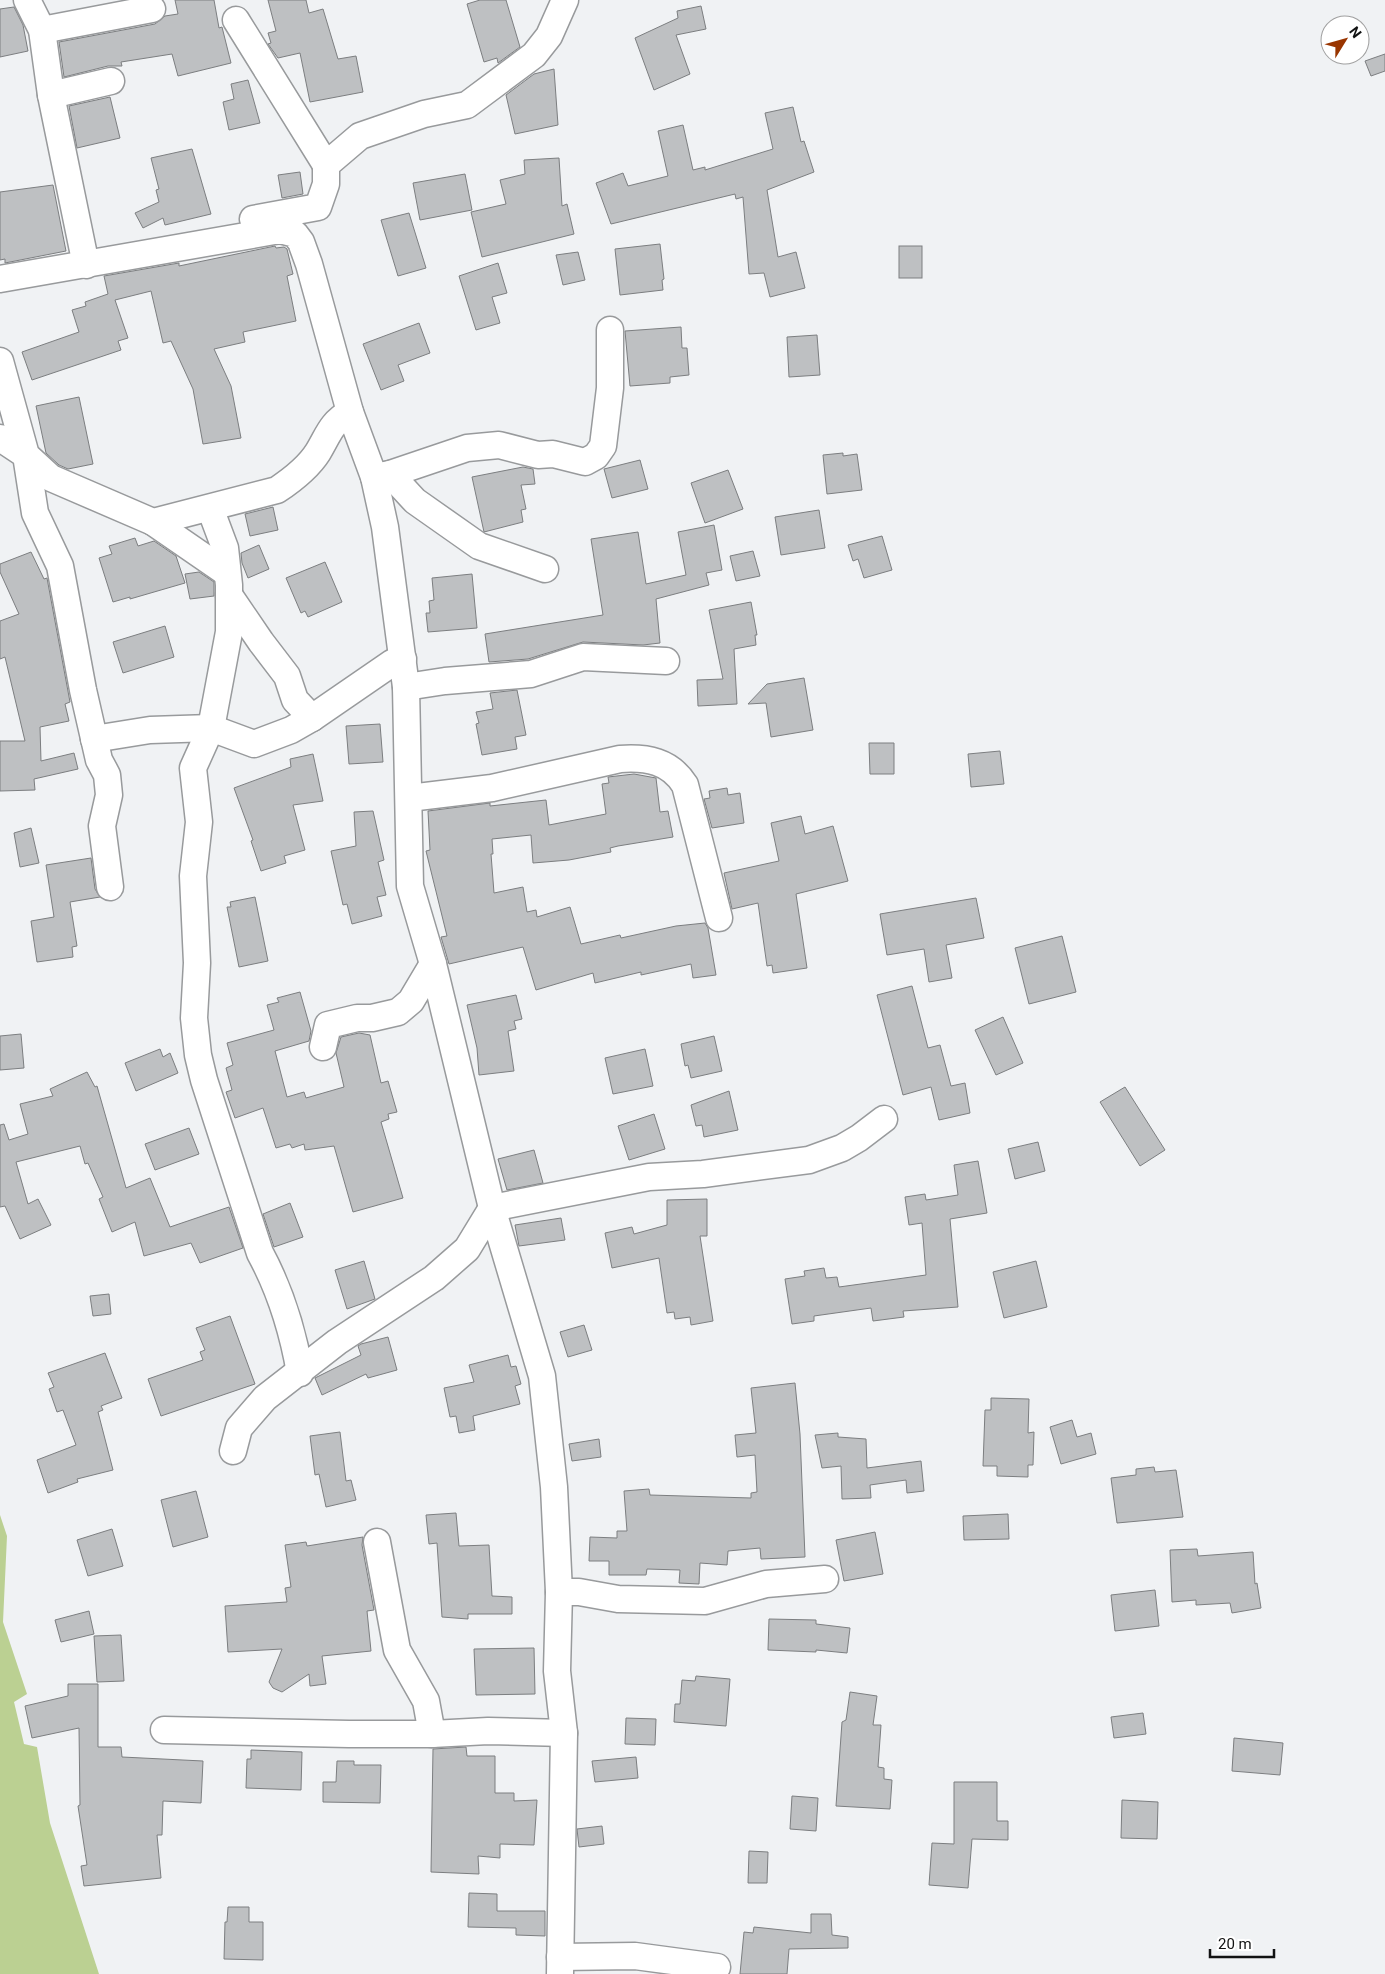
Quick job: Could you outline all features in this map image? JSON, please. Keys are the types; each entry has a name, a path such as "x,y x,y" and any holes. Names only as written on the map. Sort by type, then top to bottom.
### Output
{"street":[{"path":"27,0 42,30 51,95 84,258"},
{"path":"326,165 360,136 424,114 467,105 534,55 549,36 565,0"},
{"path":"42,30 152,9"},
{"path":"0,279 197,227 318,207 326,184 326,165 236,20"},
{"path":"51,95 111,81"},
{"path":"84,258 280,230 295,234 301,242 309,264 350,412 382,476 385,526 406,687 410,886 433,964 492,1208 542,1376 554,1488 559,1592 557,1670 564,1733 560,1966 635,1956 717,1967"},
{"path":"382,476 467,448 499,446 538,454 553,454 585,462 596,456 603,446 608,414 610,330"},
{"path":"0,361 26,455 36,513 60,566 94,738 99,760 107,775 109,795 102,826 110,888"},
{"path":"153,522 277,490 293,480 317,454 336,420 350,412"},
{"path":"0,438 26,455 50,478 153,522 228,584 287,676 295,700 312,718"},
{"path":"382,476 415,502 479,546 545,569"},
{"path":"210,508 225,548 229,632 211,728 193,768 199,822 193,876 197,963 194,1018 198,1055 204,1080 260,1253 271,1272 295,1341 300,1373"},
{"path":"94,738 150,730 211,728 254,744 291,730 312,718 402,658"},
{"path":"406,687 445,681 531,674 584,658 666,661"},
{"path":"409,798 492,788 620,759 642,757 662,763 679,775 686,785 719,918"},
{"path":"322,1047 328,1025 357,1018 372,1018 398,1012 411,1001 433,964"},
{"path":"233,1451 239,1428 265,1398 300,1373 337,1342 434,1278 467,1248 492,1208 649,1177 703,1174 809,1160 842,1148 860,1138 884,1119"},
{"path":"377,1542 397,1650 426,1701 432,1734"},
{"path":"559,1592 580,1592 618,1599 705,1600 766,1584 825,1579"},
{"path":"164,1730 432,1734 488,1730 564,1733"}],"green space":[{"path":"0,1515 7,1536 3,1622 27,1694 14,1702 24,1744 37,1747 50,1823 99,1974 0,1974"}],"building":[{"path":"175,0 214,0 219,28 222,27 231,63 178,76 172,54 121,62 122,66 108,66 64,77 59,42 155,24 165,16 178,14"},
{"path":"268,0 306,0 309,13 323,9 338,59 356,56 363,92 310,102 300,53 278,58 268,44 271,43 268,33 276,31"},
{"path":"480,0 506,0 520,47 498,63 497,58 484,62 467,4"},
{"path":"701,6 706,29 676,35 690,74 654,90 635,38 678,18 677,11"},
{"path":"14,7 23,25 28,51 0,57 0,9"},
{"path":"1385,54 1385,71 1371,76 1367,65 1370,65 1370,59"},
{"path":"554,69 558,125 515,134 506,95 534,74"},
{"path":"248,80 260,123 229,130 223,102 234,99 231,84"},
{"path":"110,97 120,138 77,148 69,106"},
{"path":"793,107 801,142 804,141 814,172 767,190 778,257 796,252 805,288 770,297 764,273 749,274 743,197 736,199 735,194 611,224 596,183 623,173 628,186 668,176 658,131 683,125 693,170 705,167 705,170 773,149 765,113"},
{"path":"192,149 211,214 165,225 163,218 143,228 135,213 159,202 156,190 159,189 151,158"},
{"path":"559,158 562,206 567,204 574,234 482,257 471,212 506,204 500,180 525,174 524,160"},
{"path":"300,172 303,194 282,198 278,175"},
{"path":"465,174 472,210 420,220 413,183"},
{"path":"53,185 66,251 5,263 5,259 0,260 0,192"},
{"path":"409,213 426,268 398,276 381,220"},
{"path":"660,244 664,279 662,280 663,290 620,295 615,249"},
{"path":"275,246 276,248 284,247 287,249 293,274 287,276 296,321 243,332 245,342 214,349 231,386 241,438 203,444 193,389 171,341 163,343 151,291 115,300 128,338 118,341 121,350 32,380 22,352 79,332 72,310 86,306 85,302 108,294 104,276 179,263 179,266"},
{"path":"899,246 922,246 922,278 899,278"},
{"path":"578,252 585,280 563,285 556,255"},
{"path":"498,263 507,293 492,297 500,323 476,330 459,276"},
{"path":"419,323 430,353 398,365 404,381 381,390 363,344"},
{"path":"681,327 682,348 687,348 689,375 670,377 670,383 630,386 625,331"},
{"path":"817,335 820,375 789,377 787,337"},
{"path":"79,397 93,464 68,469 59,465 46,453 36,406"},
{"path":"843,453 843,456 857,454 862,490 827,494 823,455"},
{"path":"640,460 648,489 612,498 604,469"},
{"path":"523,467 533,469 535,484 521,485 526,509 521,510 523,522 484,532 472,477"},
{"path":"728,470 743,509 705,523 691,483"},
{"path":"273,507 278,530 250,536 245,514"},
{"path":"819,510 825,548 781,555 775,517"},
{"path":"714,525 722,570 706,573 709,585 656,599 660,643 643,645 583,642 528,659 489,662 485,634 603,615 591,539 638,532 646,584 686,575 678,532"},
{"path":"882,536 892,570 864,578 858,559 853,561 848,545"},
{"path":"135,538 138,546 154,541 176,556 185,583 113,602 99,558 112,554 109,546"},
{"path":"259,545 269,569 248,578 242,563 241,553"},
{"path":"753,551 760,576 736,581 730,556"},
{"path":"31,552 44,579 47,578 70,702 65,704 69,721 40,727 41,761 74,753 78,769 34,779 35,790 0,791 0,741 25,741 5,657 0,659 0,621 19,614 0,572 0,564"},
{"path":"325,562 342,602 308,617 305,611 301,613 286,578"},
{"path":"199,572 214,582 214,596 190,599 185,574"},
{"path":"472,574 477,628 428,632 426,613 430,613 429,601 434,600 432,578"},
{"path":"751,602 757,635 755,635 756,645 734,649 737,704 698,706 697,680 723,679 709,610"},
{"path":"165,626 174,657 123,673 113,642"},
{"path":"804,678 813,730 771,737 766,703 748,704 767,684"},
{"path":"517,690 526,735 515,737 517,749 482,755 476,724 479,723 476,712 493,709 490,693"},
{"path":"380,724 383,762 349,764 346,726"},
{"path":"869,743 894,743 894,774 870,774"},
{"path":"1000,751 1004,784 971,787 968,754"},
{"path":"313,754 323,801 293,805 305,850 284,856 286,863 261,871 251,841 253,840 234,788 291,767 290,759"},
{"path":"634,774 656,778 660,812 668,811 673,837 618,846 610,848 611,852 569,860 533,863 531,835 492,839 493,854 491,854 494,893 523,887 527,912 536,910 537,917 570,907 581,944 620,935 621,938 676,926 705,923 708,928 716,975 693,978 691,964 641,975 641,972 595,983 593,973 536,990 523,947 449,964 441,937 447,936 426,851 430,850 428,811 490,803 490,806 546,800 549,825 606,814 602,784 609,783 608,777"},
{"path":"727,788 728,795 740,793 744,823 712,828 704,799 710,798 709,791"},
{"path":"373,811 384,860 378,862 386,895 377,897 382,916 352,924 347,904 343,905 331,851 356,846 354,812"},
{"path":"801,816 805,834 833,826 848,881 796,894 807,968 773,973 772,965 767,966 758,903 732,909 724,873 779,861 771,823"},
{"path":"31,828 39,863 20,867 14,833"},
{"path":"91,858 95,889 100,897 70,902 77,946 72,947 73,957 37,962 31,921 54,917 46,865"},
{"path":"255,897 268,961 239,967 227,907 231,907 230,902"},
{"path":"976,898 984,938 946,945 952,978 929,982 924,949 887,955 880,914"},
{"path":"1062,936 1076,992 1029,1004 1015,948"},
{"path":"912,986 928,1048 940,1045 951,1086 965,1083 970,1113 939,1120 931,1087 903,1095 877,995"},
{"path":"300,992 311,1031 309,1041 275,1051 287,1097 304,1092 306,1098 344,1087 336,1053 341,1037 359,1033 370,1035 381,1083 388,1081 397,1112 388,1114 389,1119 381,1122 403,1198 353,1212 334,1146 305,1150 304,1144 292,1148 290,1144 276,1148 263,1108 235,1118 226,1092 232,1090 226,1068 233,1065 227,1043 274,1030 267,1005 279,1002 277,998"},
{"path":"516,995 522,1019 514,1021 516,1029 508,1031 514,1071 479,1075 477,1048 467,1005"},
{"path":"1003,1017 1023,1063 996,1075 975,1030"},
{"path":"21,1034 24,1068 0,1070 0,1036"},
{"path":"714,1036 722,1071 691,1078 688,1065 685,1066 681,1044"},
{"path":"160,1049 163,1057 170,1053 178,1073 136,1091 125,1063"},
{"path":"645,1049 653,1086 613,1094 605,1058"},
{"path":"87,1072 95,1087 97,1086 126,1188 150,1178 170,1227 229,1207 243,1248 200,1263 191,1243 144,1256 135,1222 112,1232 99,1199 103,1197 88,1163 85,1164 80,1146 16,1162 28,1204 38,1199 51,1225 20,1239 5,1206 0,1207 0,1125 4,1124 9,1140 28,1134 20,1104 53,1096 50,1089"},
{"path":"1125,1087 1165,1150 1140,1166 1100,1102"},
{"path":"729,1091 738,1130 704,1137 702,1125 696,1126 691,1105"},
{"path":"654,1114 665,1149 629,1160 618,1126"},
{"path":"189,1128 199,1154 155,1170 145,1144"},
{"path":"1038,1142 1045,1171 1015,1179 1008,1149"},
{"path":"534,1150 543,1183 507,1190 498,1159"},
{"path":"978,1161 987,1213 950,1219 958,1307 903,1311 904,1317 873,1321 871,1308 814,1316 814,1321 792,1324 785,1279 805,1276 804,1271 824,1268 826,1278 837,1277 839,1287 926,1275 922,1223 909,1225 905,1197 925,1194 926,1200 958,1195 954,1165"},
{"path":"707,1199 707,1236 700,1236 713,1321 691,1325 690,1317 675,1319 674,1312 667,1313 659,1258 612,1268 605,1233 632,1227 634,1234 667,1225 667,1200"},
{"path":"290,1203 303,1237 274,1247 263,1214"},
{"path":"561,1218 565,1240 519,1246 515,1225"},
{"path":"364,1261 375,1299 347,1309 335,1270"},
{"path":"1036,1261 1047,1307 1004,1318 993,1272"},
{"path":"109,1294 111,1314 93,1316 90,1296"},
{"path":"230,1316 255,1384 161,1416 148,1379 203,1360 200,1352 205,1350 196,1328"},
{"path":"584,1325 592,1350 568,1357 560,1332"},
{"path":"388,1337 397,1370 368,1378 366,1374 322,1395 315,1378 361,1355 358,1346 361,1344"},
{"path":"105,1353 122,1398 101,1406 103,1410 98,1412 113,1470 77,1479 78,1482 48,1493 37,1460 76,1445 63,1410 57,1412 49,1389 54,1387 48,1373"},
{"path":"508,1355 511,1367 516,1366 521,1384 515,1386 520,1404 473,1416 475,1430 459,1433 456,1416 450,1417 444,1388 474,1382 469,1365"},
{"path":"795,1383 800,1434 805,1557 761,1559 760,1548 728,1551 727,1565 700,1563 699,1584 679,1583 680,1570 647,1569 646,1575 609,1575 609,1561 589,1561 590,1537 617,1538 617,1531 627,1531 624,1491 649,1489 650,1495 751,1498 751,1493 757,1492 755,1455 737,1457 735,1435 756,1433 751,1388"},
{"path":"991,1398 1029,1399 1028,1433 1034,1432 1033,1465 1028,1465 1028,1477 997,1476 997,1466 983,1466 985,1410 991,1410"},
{"path":"1072,1420 1077,1437 1091,1433 1096,1454 1061,1464 1050,1427"},
{"path":"340,1432 346,1481 351,1480 356,1500 326,1507 319,1474 315,1475 310,1436"},
{"path":"838,1433 838,1437 866,1439 867,1468 921,1461 924,1491 907,1493 906,1480 870,1485 871,1498 842,1499 841,1466 822,1468 815,1435"},
{"path":"599,1439 601,1457 572,1461 569,1444"},
{"path":"1154,1467 1155,1472 1176,1470 1183,1517 1117,1523 1111,1478 1136,1475 1136,1469"},
{"path":"196,1491 208,1537 173,1547 161,1500"},
{"path":"456,1513 459,1546 489,1545 492,1596 512,1597 512,1614 468,1614 468,1619 442,1617 437,1543 429,1544 426,1515"},
{"path":"1008,1514 1009,1539 964,1540 963,1516"},
{"path":"112,1529 123,1566 88,1576 77,1540"},
{"path":"875,1532 883,1574 844,1581 836,1540"},
{"path":"363,1537 362,1545 374,1610 367,1611 371,1651 322,1656 326,1684 310,1686 309,1674 282,1692 273,1688 269,1682 282,1649 228,1652 225,1606 287,1602 285,1588 291,1587 285,1545 306,1542 307,1546"},
{"path":"1197,1549 1198,1556 1253,1552 1255,1584 1257,1583 1261,1608 1232,1613 1230,1603 1196,1605 1196,1600 1172,1602 1170,1550"},
{"path":"1155,1590 1159,1626 1115,1631 1111,1595"},
{"path":"89,1611 94,1634 61,1642 55,1620"},
{"path":"769,1619 816,1620 816,1624 850,1628 847,1653 816,1650 816,1652 768,1650"},
{"path":"121,1635 124,1681 97,1682 94,1636"},
{"path":"534,1648 535,1694 476,1695 474,1649"},
{"path":"696,1676 730,1679 726,1726 674,1722 675,1704 680,1704 682,1680 695,1681"},
{"path":"68,1684 98,1684 98,1747 121,1747 122,1757 203,1761 201,1803 163,1801 162,1835 157,1835 161,1878 84,1886 81,1866 87,1865 78,1806 80,1805 79,1728 32,1738 25,1706 68,1696"},
{"path":"850,1692 877,1696 873,1725 881,1725 878,1767 884,1768 884,1779 892,1780 890,1809 836,1806 842,1722 846,1720"},
{"path":"1143,1713 1146,1734 1114,1738 1111,1717"},
{"path":"626,1718 656,1719 655,1745 625,1744"},
{"path":"1234,1738 1283,1743 1280,1775 1232,1771"},
{"path":"466,1747 467,1756 495,1756 495,1793 514,1793 514,1801 537,1800 534,1845 500,1844 500,1858 478,1856 479,1874 431,1872 433,1749"},
{"path":"251,1750 302,1752 301,1790 246,1788 247,1759 251,1759"},
{"path":"636,1757 638,1778 595,1782 592,1761"},
{"path":"337,1761 354,1761 354,1765 381,1765 380,1803 323,1802 323,1782 336,1782"},
{"path":"954,1782 997,1782 997,1821 1008,1821 1008,1840 972,1839 968,1888 929,1885 932,1843 954,1844"},
{"path":"792,1796 818,1798 816,1831 790,1829"},
{"path":"1122,1800 1158,1802 1157,1839 1121,1838"},
{"path":"602,1826 604,1844 579,1847 577,1829"},
{"path":"749,1851 768,1852 767,1883 748,1883"},
{"path":"469,1893 497,1894 497,1911 545,1911 545,1936 516,1935 516,1928 468,1927"},
{"path":"228,1907 249,1907 249,1922 263,1922 263,1960 224,1959 225,1922 227,1922"},
{"path":"811,1914 831,1914 832,1935 848,1937 848,1948 789,1949 787,1974 740,1974 744,1932 753,1933 754,1927 811,1933"}]}
